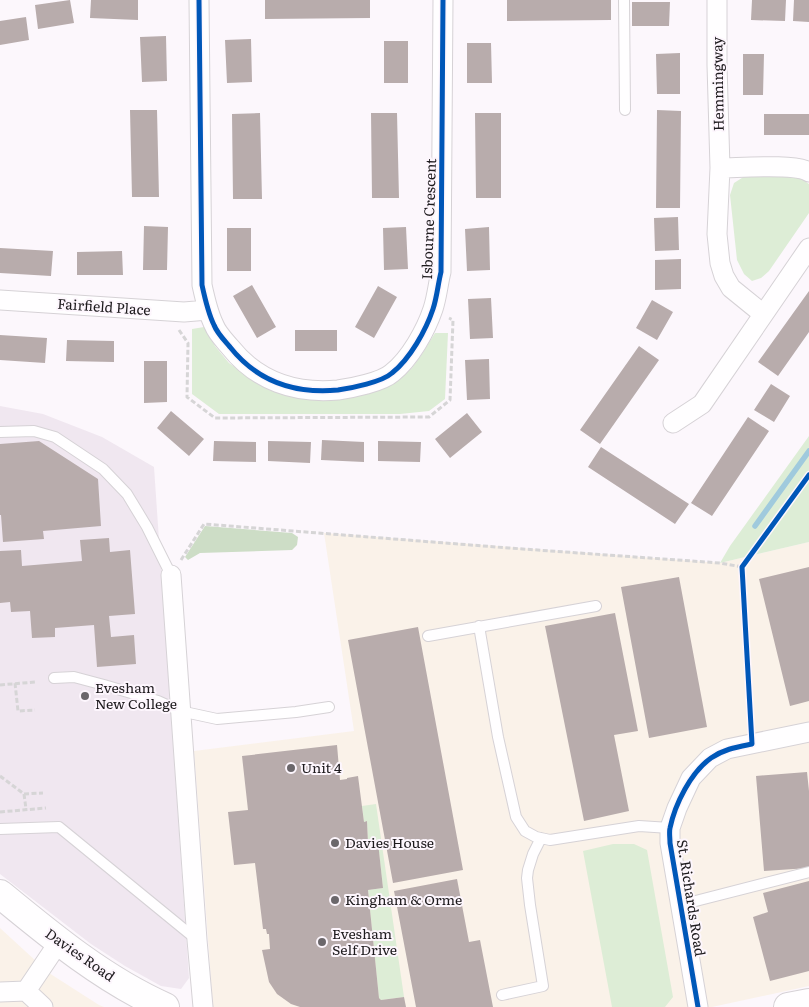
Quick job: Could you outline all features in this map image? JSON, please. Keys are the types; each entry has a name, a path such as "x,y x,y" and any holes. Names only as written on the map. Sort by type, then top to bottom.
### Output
{"street":[{"name":"Isbourne Crescent","path":"199,0 202,285 208,310 214,327 238,357 254,370 274,382 298,389 324,391 352,388 391,374 404,361 426,327 433,308 441,272 443,0"},
{"name":"Hemmingway","path":"717,0 720,168 718,234 720,264 731,288 763,314"},
{"path":"720,168 793,167 809,172"},
{"path":"673,424 702,404 809,248"},
{"name":"Fairfield Place","path":"0,300 184,312 208,310"},
{"path":"171,575 203,1007"},
{"name":"St. Richards Road","path":"698,1007 670,843 670,828 677,808 691,778 710,758 727,749 809,732"},
{"name":"Davies Road","path":"0,894 59,942 95,967 148,1000 165,1007"},
{"path":"26,991 59,942"},
{"path":"0,992 26,991 43,1007"},
{"path":"788,1007 809,1003"}],"lane":[{"path":"624,0 625,110"},
{"path":"0,432 34,431 55,437 103,469 127,494 147,527 171,575"},
{"path":"428,636 596,606"},
{"path":"479,626 498,737 516,817 526,831 536,837 550,840 638,826 670,828"},
{"path":"54,678 74,677 158,701 180,711 217,719 329,707"},
{"path":"0,829 59,827 197,940"},
{"path":"502,995 543,986 527,878 533,854 541,838"},
{"path":"680,905 809,872"}],"path":[{"path":"171,575 204,524 720,563 742,567"},
{"path":"743,577 742,567 748,559"},
{"path":"0,685 35,682"},
{"path":"15,684 18,711 35,710"},
{"path":"0,776 24,794 43,793"},
{"path":"24,794 26,809"},
{"path":"0,812 46,808"}],"shaded area":[{"name":"Evesham New College","path":"0,406 43,414 102,437 154,467 189,978 181,989 161,986 125,966 91,944 0,874"},
{"path":"324,533 720,563 809,542 809,986 712,1007 213,1007 194,751 354,731"},
{"path":"0,928 49,973 104,1007 0,1007"}],"green space":[{"path":"785,174 800,178 809,184 809,213 769,271 761,278 752,281 744,274 737,260 730,195 734,183 745,176"},
{"path":"204,327 215,346 229,363 269,390 297,397 342,398 365,394 383,388 397,381 412,368 435,333 448,333 445,399 429,411 400,414 219,414 192,394 192,329"},
{"path":"809,436 809,542 720,563 730,546"},
{"path":"205,526 292,533 298,537 297,545 292,550 200,553 188,560 185,557"},
{"path":"376,804 404,997 381,1000 379,998 368,890 383,888 378,843 368,843 367,821 364,822 362,806"},
{"path":"613,844 634,844 647,850 673,997 665,1007 612,1007 583,851"}],"building":[{"path":"70,0 74,23 38,29 35,5"},
{"path":"91,0 138,0 138,20 90,18"},
{"path":"265,0 370,0 370,18 265,19"},
{"path":"507,0 611,0 611,20 507,21"},
{"path":"752,0 786,0 785,21 751,20"},
{"path":"794,0 809,0 809,22 793,21"},
{"path":"632,2 670,2 669,26 632,26"},
{"path":"26,17 29,40 0,45 0,21"},
{"path":"166,36 167,81 142,82 140,37"},
{"path":"251,39 252,82 227,83 225,40"},
{"path":"384,41 408,41 408,83 384,83"},
{"path":"467,43 491,43 492,83 467,83"},
{"path":"680,53 680,94 657,94 656,54"},
{"path":"743,54 764,54 763,95 743,95"},
{"path":"130,110 157,110 159,197 132,197"},
{"path":"657,110 681,111 680,208 656,208"},
{"path":"260,113 262,199 233,199 232,114"},
{"path":"371,113 397,113 399,198 372,198"},
{"path":"475,113 501,113 501,198 476,198"},
{"path":"764,114 809,114 809,135 764,135"},
{"path":"678,217 679,250 655,251 654,218"},
{"path":"144,226 168,227 167,270 143,270"},
{"path":"406,227 408,269 384,270 383,228"},
{"path":"489,227 490,270 467,271 465,229"},
{"path":"227,228 251,228 251,271 227,271"},
{"path":"0,248 53,251 51,276 0,273"},
{"path":"122,251 123,275 77,275 77,252"},
{"path":"681,259 681,289 655,290 655,260"},
{"path":"252,285 276,327 257,338 233,296"},
{"path":"378,286 397,297 374,338 355,327"},
{"path":"809,291 809,332 778,376 758,362"},
{"path":"491,298 493,338 470,339 468,299"},
{"path":"652,300 673,312 657,340 636,328"},
{"path":"295,330 337,330 337,351 295,351"},
{"path":"0,335 47,338 45,363 0,360"},
{"path":"67,340 114,341 114,362 66,361"},
{"path":"639,346 659,360 600,444 580,430"},
{"path":"489,359 490,399 467,400 465,360"},
{"path":"144,361 167,361 167,402 144,403"},
{"path":"771,384 790,396 774,422 754,410"},
{"path":"171,411 204,439 189,456 157,428"},
{"path":"467,413 482,432 450,458 435,439"},
{"path":"748,417 769,431 712,516 691,503"},
{"path":"322,440 364,442 364,462 321,460"},
{"path":"39,441 98,479 101,526 43,531 44,539 3,542 0,515 0,444"},
{"path":"214,441 256,442 256,462 213,461"},
{"path":"268,441 311,442 310,463 268,461"},
{"path":"378,441 421,442 420,462 378,461"},
{"path":"601,447 689,504 675,524 588,467"},
{"path":"109,538 110,552 130,550 135,614 109,616 111,637 134,635 136,664 97,667 94,625 55,628 55,637 32,638 30,611 11,612 10,602 0,603 0,551 21,550 22,566 82,561 80,540"},
{"path":"809,567 809,701 790,706 759,579"},
{"path":"679,577 707,727 649,738 621,587"},
{"path":"615,613 638,731 614,735 629,811 584,821 545,626"},
{"path":"418,627 463,870 393,883 348,640"},
{"path":"337,745 340,780 358,776 364,822 367,821 368,843 378,842 383,888 368,890 379,998 381,1000 404,997 406,1007 300,1007 291,1004 277,994 269,982 262,950 270,949 269,934 267,934 266,929 263,929 255,863 234,865 228,812 248,810 242,756"},
{"path":"807,772 809,791 809,868 764,871 756,776"},
{"path":"457,879 469,942 480,940 493,1007 416,1007 394,891"},
{"path":"809,881 809,971 770,981 753,917 768,912 763,893"}],"waterway":[{"path":"755,526 809,451"}],"cycle path":[{"path":"199,0 202,285 208,311 215,328 221,336 252,369 278,383 307,390 322,391 351,388 381,379 392,373 417,344 436,300 441,272 443,0"},
{"path":"698,1007 670,843 670,828 680,799 697,771 711,758 721,752 752,744 742,567 809,475"}],"place":[{"name":"Evesham New College","path":"85,696"},
{"name":"Unit 4","path":"291,768"},
{"name":"Davies House","path":"335,843"},
{"name":"Kingham & Orme","path":"335,900"},
{"name":"Evesham Self Drive","path":"322,942"}]}
